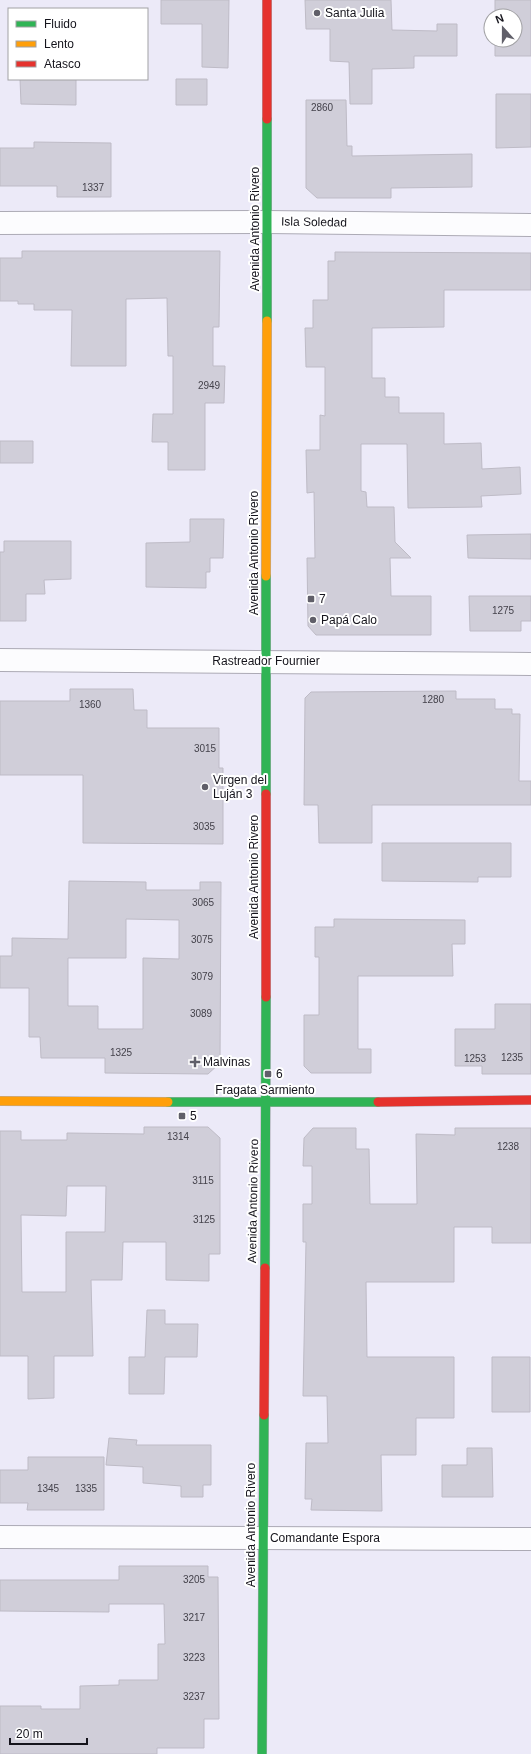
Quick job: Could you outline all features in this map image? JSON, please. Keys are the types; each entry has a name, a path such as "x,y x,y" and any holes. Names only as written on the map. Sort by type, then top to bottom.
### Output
{"main road":[{"name":"Avenida Antonio Rivero","path":"262,1754 266,1103 267,0"},
{"name":"Fragata Sarmiento","path":"0,1101 266,1103 531,1100"}],"street":[{"name":"Isla Soledad","path":"0,223 267,222 531,225"},
{"name":"Rastreador Fournier","path":"0,660 266,660 531,664"},
{"name":"Comandante Espora","path":"0,1537 531,1539"}],"building":[{"path":"161,0 229,0 228,68 202,67 202,24 161,24"},
{"path":"305,0 391,0 392,30 437,31 437,24 457,24 457,56 414,56 414,68 372,69 372,104 350,104 349,62 330,61 330,29 306,29"},
{"path":"495,0 531,0 531,56 495,56 495,48 523,48 523,8 495,8"},
{"path":"176,79 207,79 207,105 176,105"},
{"path":"20,80 76,80 76,105 21,104"},
{"path":"496,94 531,94 531,147 496,148"},
{"path":"306,100 346,100 347,146 352,146 352,156 472,154 472,187 391,188 391,198 317,198 306,188"},
{"path":"34,142 111,143 111,197 57,197 57,186 0,186 0,148 34,148"},
{"path":"22,251 220,251 219,327 213,327 213,366 225,366 224,403 205,403 205,470 168,470 168,442 152,442 153,414 173,414 173,356 168,356 167,298 126,299 126,366 71,366 72,310 34,310 34,304 18,304 18,301 0,301 0,258 22,258"},
{"path":"335,252 531,253 531,290 444,290 444,327 372,328 372,378 385,378 385,397 399,397 399,413 444,413 444,444 481,443 482,469 520,467 521,494 481,496 482,507 408,508 407,444 361,444 361,491 366,492 367,507 394,507 395,542 411,558 390,558 391,596 431,596 431,635 316,635 308,626 307,558 315,558 314,492 307,493 306,450 320,450 320,415 325,416 325,367 306,367 305,328 313,328 313,300 328,300 328,261 335,261"},
{"path":"0,441 33,441 33,463 0,463"},
{"path":"190,519 224,519 223,558 210,558 210,572 206,572 206,588 146,587 146,543 190,542"},
{"path":"531,534 531,559 468,558 467,535"},
{"path":"4,541 71,541 71,579 44,580 45,594 26,594 26,621 0,621 0,552 4,552"},
{"path":"469,596 531,596 531,621 521,621 521,631 470,631"},
{"path":"70,689 133,689 134,710 147,710 147,728 219,728 219,768 223,768 223,844 83,843 83,775 0,775 0,701 70,701"},
{"path":"456,691 456,699 495,699 495,709 512,709 512,714 520,714 519,781 531,781 531,805 372,805 372,843 319,843 318,805 304,805 305,698 311,692"},
{"path":"382,843 511,843 511,877 478,877 478,882 382,881"},
{"path":"69,881 146,882 146,890 200,890 200,882 221,882 220,1063 208,1074 105,1073 105,1058 41,1058 40,1037 29,1037 29,988 0,988 0,956 12,956 12,938 68,939","holes":["126,919 179,920 179,959 143,958 143,1029 98,1029 98,1006 68,1006 68,958 126,958"]},
{"path":"334,919 465,920 465,944 452,944 453,976 358,976 358,1049 371,1049 371,1073 311,1073 304,1066 304,1015 319,1015 319,957 315,957 315,927 334,927"},
{"path":"495,1004 531,1004 531,1074 482,1074 482,1066 455,1066 455,1029 495,1029"},
{"path":"144,1127 208,1127 220,1138 220,1254 209,1254 209,1281 166,1280 166,1242 123,1242 122,1280 91,1280 93,1356 54,1356 54,1398 28,1399 28,1356 0,1356 0,1131 21,1131 21,1140 67,1140 67,1133 144,1134","holes":["67,1186 106,1186 105,1232 66,1232 66,1292 22,1292 21,1215 66,1216"]},
{"path":"313,1128 356,1128 356,1149 369,1149 370,1204 417,1204 416,1134 455,1135 455,1128 531,1128 531,1243 492,1243 492,1227 454,1227 454,1282 366,1282 367,1357 454,1357 454,1418 416,1418 416,1455 381,1455 382,1511 311,1510 312,1499 305,1499 306,1443 328,1443 327,1396 303,1396 306,1242 303,1242 303,1204 312,1204 312,1166 303,1166 304,1138"},
{"path":"147,1310 165,1310 165,1324 198,1324 197,1357 165,1357 164,1394 129,1394 129,1357 145,1357"},
{"path":"492,1357 530,1357 530,1412 492,1412"},
{"path":"109,1438 137,1440 136,1445 211,1445 211,1485 203,1485 203,1497 181,1497 181,1486 143,1483 143,1467 106,1465"},
{"path":"467,1448 492,1448 493,1497 442,1497 442,1465 467,1465"},
{"path":"28,1457 104,1457 104,1510 27,1510 28,1503 0,1503 0,1470 28,1470"},
{"path":"119,1566 208,1566 208,1577 218,1577 219,1719 204,1719 204,1748 157,1748 157,1754 0,1754 0,1706 41,1706 41,1709 80,1709 80,1686 119,1685 119,1680 158,1680 158,1644 165,1644 164,1604 109,1604 109,1612 0,1611 0,1580 119,1580"}],"traffic: fast":[{"path":"267,119 267,321"},
{"path":"266,576 266,794"},
{"path":"265,1268 266,997"},
{"path":"168,1102 378,1102"},
{"path":"262,1754 264,1415"}],"traffic: slow":[{"path":"266,576 267,321"},
{"path":"0,1101 168,1102"}],"traffic: jam":[{"path":"267,0 267,119"},
{"path":"266,794 266,997"},
{"path":"378,1102 531,1100"},
{"path":"264,1415 265,1268"}],"place":[{"name":"Santa Julia","path":"317,13"},
{"name":"7","path":"311,599"},
{"name":"Papá Calo","path":"313,620"},
{"name":"Virgen del Luján 3","path":"205,787"},
{"name":"Malvinas","path":"195,1062"},
{"name":"6","path":"268,1074"},
{"name":"5","path":"182,1116"}]}
